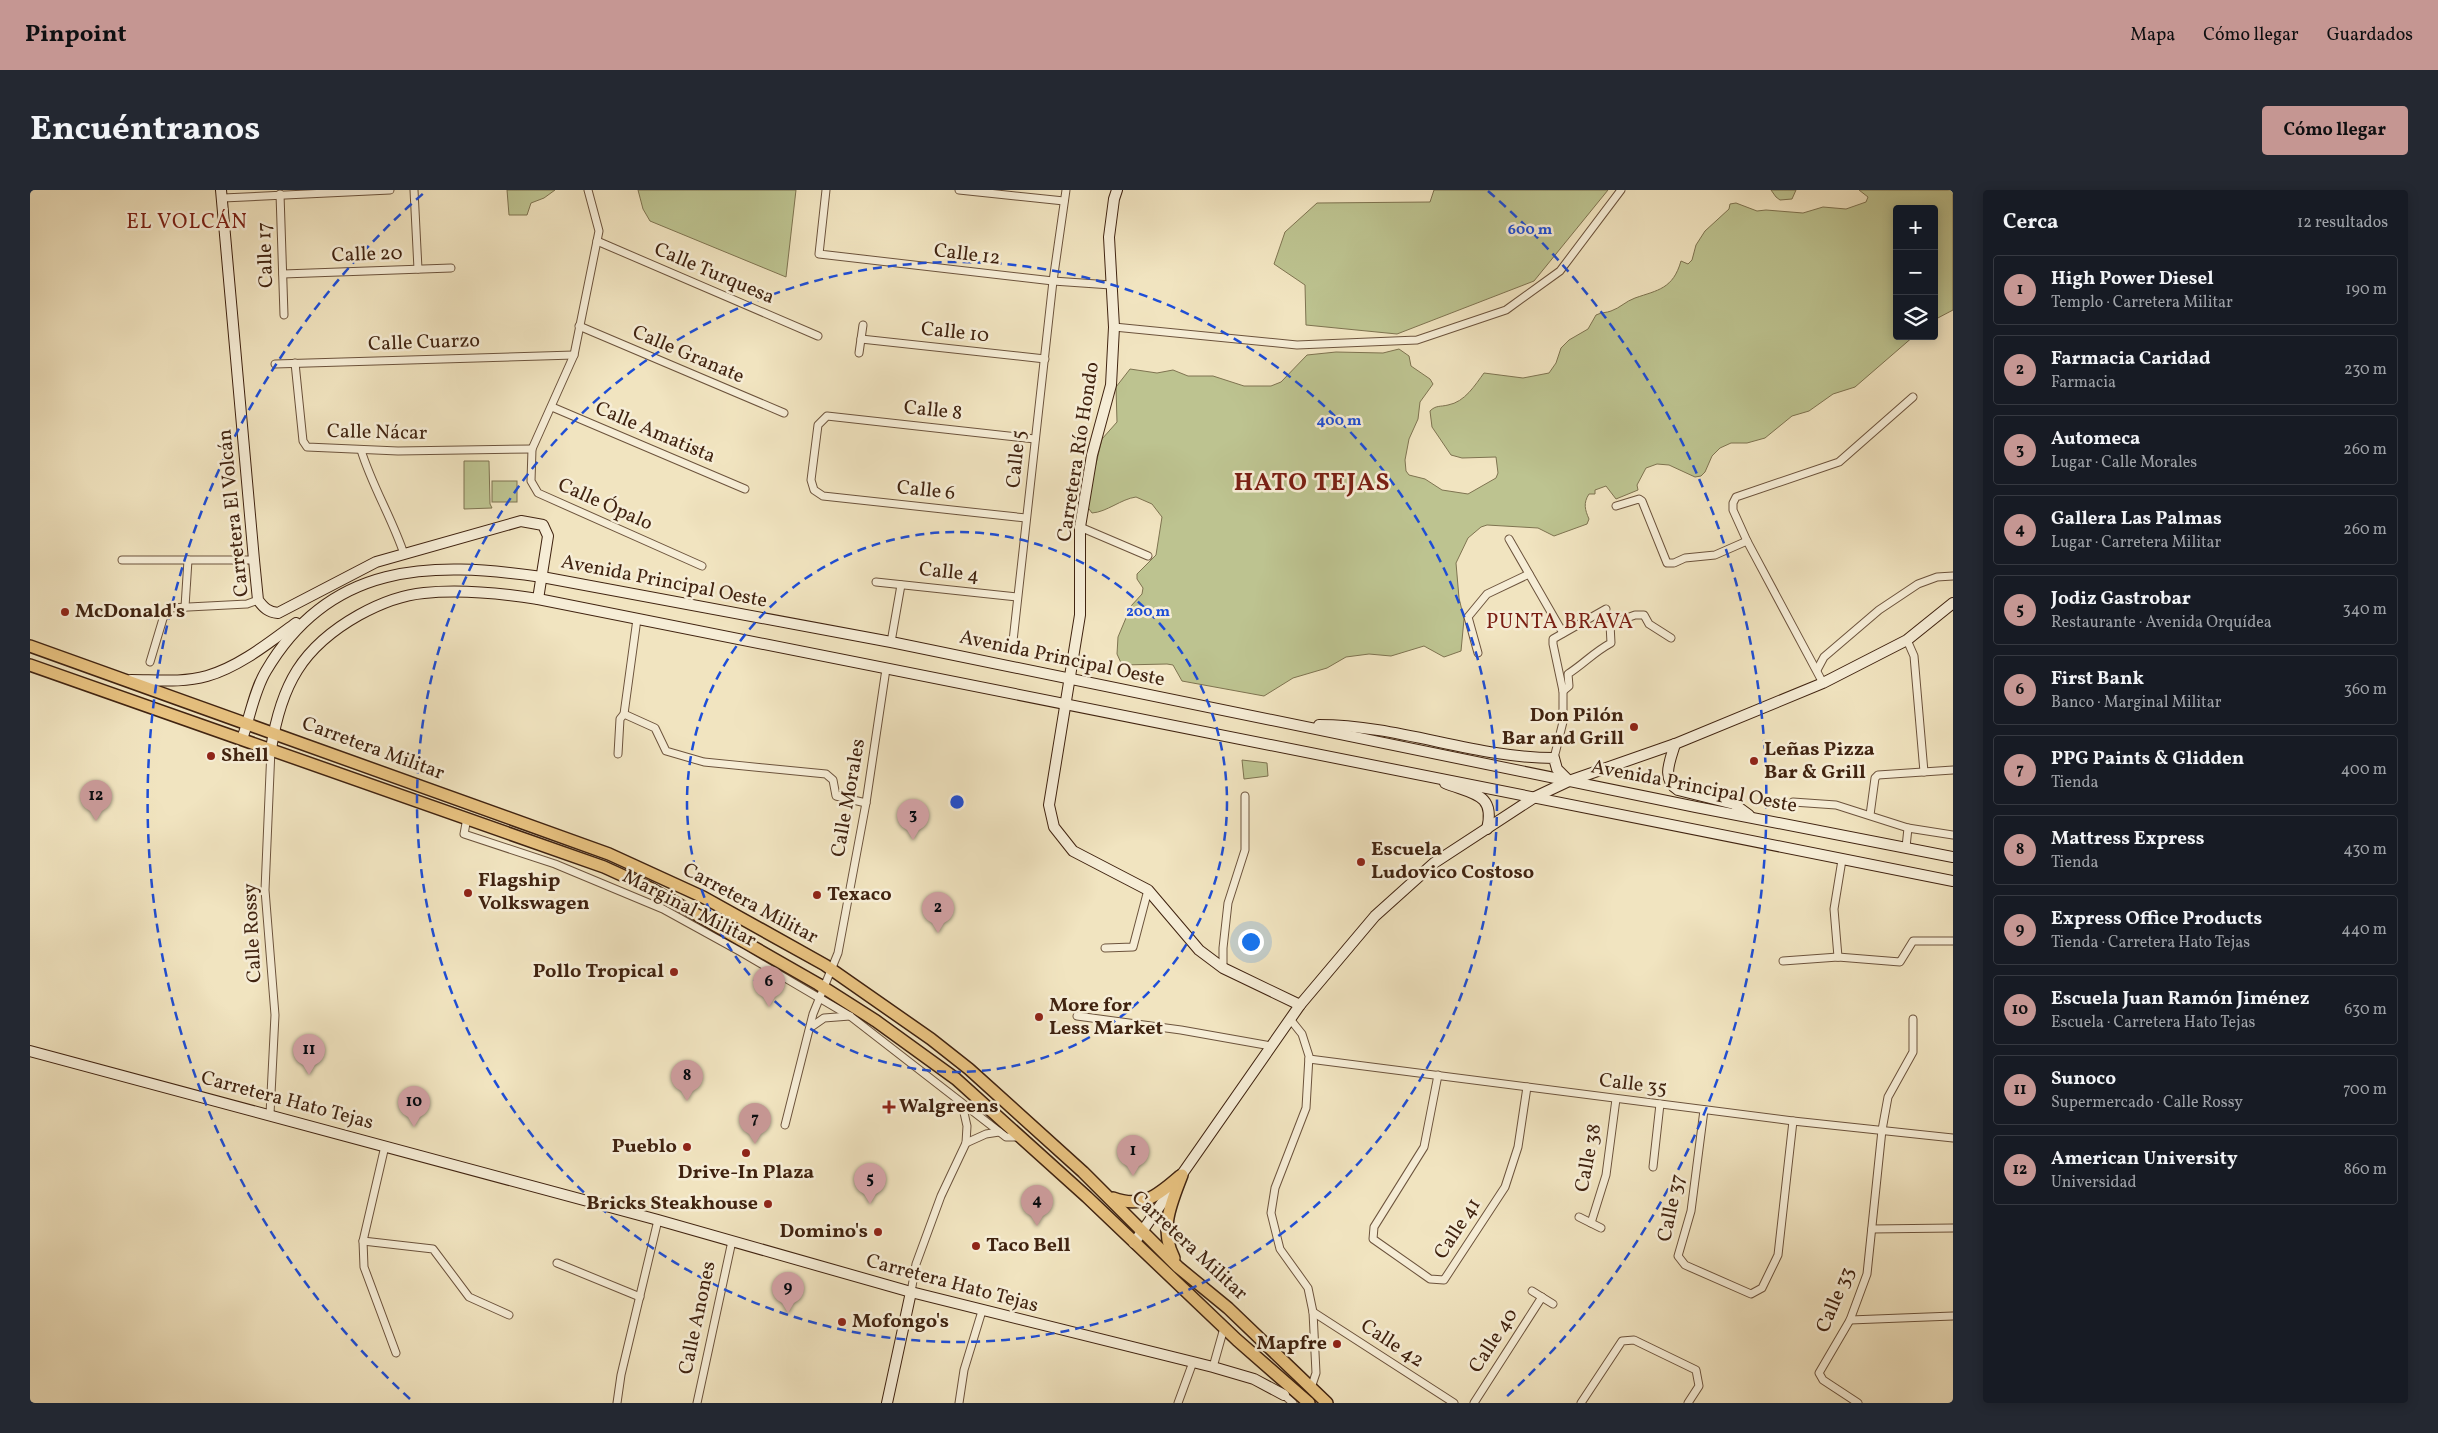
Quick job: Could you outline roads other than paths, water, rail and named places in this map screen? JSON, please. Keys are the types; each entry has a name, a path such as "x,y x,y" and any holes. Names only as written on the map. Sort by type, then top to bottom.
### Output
{"main road":[{"name":"Carretera Río Hondo","path":"1117,190 1109,237 1114,327 1111,386 1092,455 1080,527 1080,615 1049,805 1054,827 1073,851 1148,890 1199,950 1223,968 1300,1005"},
{"name":"Carretera El Volcán","path":"222,194 258,600 270,612 278,613 376,562 521,521 543,525 548,536 538,599"},
{"name":"Avenida Principal Oeste","path":"242,739 265,672 291,635 314,611 342,593 406,572 442,568 488,569 542,577 891,642 1569,781 1953,857"},
{"name":"Avenida Principal Oeste","path":"271,749 274,733 292,678 306,656 333,630 375,606 423,593 488,592 538,599 1953,881"},
{"path":"1134,1243 1300,1005 1375,916 1434,863 1535,797 1569,781 1675,744 1823,683 1907,640 1953,604"},
{"path":"128,680 181,680 208,676 256,651 314,611"},
{"name":"Carretera Militar","path":"30,646 609,854 703,897 831,970 931,1039 969,1069 1108,1196 1178,1267 1228,1308 1327,1403"},
{"name":"Carretera Militar","path":"30,665 604,867 650,888 822,993 876,1021 956,1079 1224,1328 1309,1403"},
{"path":"1298,725 1339,725 1372,729 1506,756 1554,758 1557,769 1569,781"},
{"path":"1675,744 1667,776 1671,785 1678,790 1734,804 1750,816"},
{"path":"1423,774 1482,798 1490,808 1487,829"},
{"name":"Carretera Hato Tejas","path":"30,1051 270,1114 982,1311 1213,1367 1254,1379 1284,1395"},
{"path":"1108,1196 1125,1202 1140,1202 1158,1195 1182,1175"},
{"path":"1178,1267 1169,1248 1165,1227 1168,1212 1182,1175"},
{"path":"888,1403 911,1292"}],"street":[{"path":"222,194 390,190"},
{"path":"414,190 418,269"},
{"path":"532,449 574,355 598,231 588,190"},
{"name":"Calle 12","path":"826,190 819,254 1053,281 1111,285"},
{"path":"959,190 986,191 1064,201"},
{"name":"Calle 5","path":"1013,641 1053,281 1066,190"},
{"path":"1114,327 1297,345 1417,340 1506,310 1560,271 1622,190"},
{"name":"Calle 17","path":"280,194 284,314"},
{"name":"Calle Turquesa","path":"596,242 818,336"},
{"name":"Calle 20","path":"283,274 452,268"},
{"path":"859,353 863,325"},
{"name":"Calle Granate","path":"579,326 784,413"},
{"name":"Calle 10","path":"861,339 1044,360"},
{"name":"Calle Cuarzo","path":"275,364 574,355"},
{"name":"Calle Nácar","path":"295,363 305,445 315,448 361,450 532,449"},
{"path":"1823,683 1748,541 1734,510 1733,503 1736,498 1839,462 1913,397"},
{"name":"Calle Amatista","path":"552,407 745,489"},
{"name":"Calle 8","path":"823,496 814,490 811,480 818,425 827,416 1035,439"},
{"name":"Calle Ópalo","path":"532,449 531,481 538,493 702,566"},
{"path":"361,450 375,490 395,528 404,554"},
{"name":"Calle 6","path":"823,496 1026,518"},
{"path":"1616,506 1639,500 1642,501 1667,563 1674,563 1685,558 1715,555 1748,541"},
{"path":"1080,527 1148,556"},
{"path":"1509,539 1563,633"},
{"path":"122,560 254,560"},
{"path":"185,607 188,560"},
{"path":"1478,654 1468,617 1486,594 1529,574"},
{"path":"1817,670 1824,657 1879,610 1918,584 1937,577 1953,576"},
{"name":"Calle 4","path":"876,582 1017,597"},
{"path":"891,642 900,585"},
{"path":"150,662 165,612 169,608 247,604 258,600"},
{"path":"1554,758 1562,722 1563,691 1552,644 1553,639 1606,609"},
{"path":"1563,691 1568,686 1568,674 1587,662 1593,653 1611,643 1610,624 1635,615 1644,615 1649,624 1671,638"},
{"path":"618,754 620,719 624,714 637,619"},
{"path":"1907,640 1914,656 1924,772"},
{"name":"Calle Morales","path":"785,1125 811,1027 838,953 866,803 886,669"},
{"path":"624,714 655,728 666,751 704,762 826,774 833,780 836,796 866,803"},
{"name":"Calle Rossy","path":"270,1114 275,1015 265,890 271,749"},
{"path":"1870,815 1875,778 1878,775 1953,770"},
{"path":"1223,968 1227,909 1231,887 1245,850 1245,796"},
{"path":"1793,802 1836,805 1908,828 1953,835"},
{"name":"Marginal Militar","path":"467,818 464,834 555,864 663,909 822,993 999,1132 1006,1137 1020,1137"},
{"path":"1906,847 1908,828"},
{"path":"1838,957 1834,909 1842,860"},
{"path":"1105,948 1133,947 1148,890"},
{"path":"1783,961 1838,957 1900,962 1914,941 1953,941"},
{"path":"811,1027 824,1018 850,1016"},
{"path":"1077,1016 1181,1030 1270,1046"},
{"path":"1290,1019 1302,1034 1309,1059 1306,1108 1275,1188 1271,1213 1280,1249 1308,1288 1313,1312 1316,1373 1311,1388"},
{"name":"Calle 33","path":"1857,1402 1823,1380 1820,1372 1850,1320 1867,1274 1882,1130 1888,1097 1913,1052 1913,1019"},
{"name":"Calle 35","path":"1309,1059 1792,1121 1953,1138"},
{"name":"Calle 41","path":"1438,1075 1424,1147 1374,1227 1373,1239 1430,1279 1444,1280 1505,1187 1518,1147 1527,1087"},
{"name":"Calle 38","path":"1591,1223 1606,1175 1616,1099"},
{"path":"911,1292 916,1264 941,1196 966,1143 966,1126 962,1104"},
{"path":"1653,1167 1660,1104"},
{"name":"Calle 37","path":"1704,1110 1691,1211 1678,1256 1685,1264 1752,1294 1762,1288 1778,1255 1792,1121"},
{"path":"966,1143 986,1134 999,1132"},
{"path":"386,1146 363,1241 364,1267 396,1353"},
{"path":"1579,1217 1602,1228"},
{"path":"617,1403 621,1376 658,1220"},
{"path":"1872,1229 1953,1228"},
{"path":"363,1241 433,1249 469,1297 508,1314"},
{"name":"Calle Anones","path":"697,1403 732,1241"},
{"path":"557,1264 640,1297"},
{"path":"1532,1291 1553,1304"},
{"name":"Calle 40","path":"1474,1403 1542,1297"},
{"path":"959,1403 964,1370 982,1311"},
{"name":"Calle 42","path":"1313,1312 1454,1403"},
{"path":"1850,1320 1953,1316"},
{"path":"1213,1367 1224,1328"},
{"path":"1581,1403 1622,1341 1634,1340 1696,1370 1699,1386 1688,1403"},
{"path":"1178,1403 1192,1362"},
{"path":"1284,1395 1293,1403"}],"place":[{"name":"McDonald's","path":"65,612"},
{"name":"Don Pilón Bar and Grill","path":"1634,727"},
{"name":"Shell","path":"211,756"},
{"name":"Leñas Pizza Bar & Grill","path":"1754,761"},
{"name":"American University","path":"96,821"},
{"name":"Automeca","path":"913,840"},
{"name":"Escuela Ludovico Costoso","path":"1361,862"},
{"name":"Flagship Volkswagen","path":"468,893"},
{"name":"Texaco","path":"817,895"},
{"name":"Farmacia Caridad","path":"938,933"},
{"name":"Pollo Tropical","path":"674,972"},
{"name":"First Bank","path":"769,1007"},
{"name":"More for Less Market","path":"1039,1017"},
{"name":"Sunoco","path":"309,1075"},
{"name":"Mattress Express","path":"687,1101"},
{"name":"Walgreens","path":"889,1107"},
{"name":"Escuela Juan Ramón Jiménez","path":"414,1127"},
{"name":"PPG Paints & Glidden","path":"755,1144"},
{"name":"Pueblo","path":"687,1147"},
{"name":"Drive-In Plaza","path":"746,1153"},
{"name":"High Power Diesel","path":"1133,1176"},
{"name":"Bricks Steakhouse","path":"768,1204"},
{"name":"Jodiz Gastrobar","path":"870,1204"},
{"name":"Gallera Las Palmas","path":"1037,1226"},
{"name":"Domino's","path":"878,1232"},
{"name":"Taco Bell","path":"976,1246"},
{"name":"Express Office Products","path":"788,1313"},
{"name":"Mofongo's","path":"842,1322"},
{"name":"Mapfre","path":"1337,1344"}],"district":[{"name":"EL VOLCÁN","path":"187,222"},
{"name":"HATO TEJAS","path":"1312,483"},
{"name":"PUNTA BRAVA","path":"1560,622"}]}
